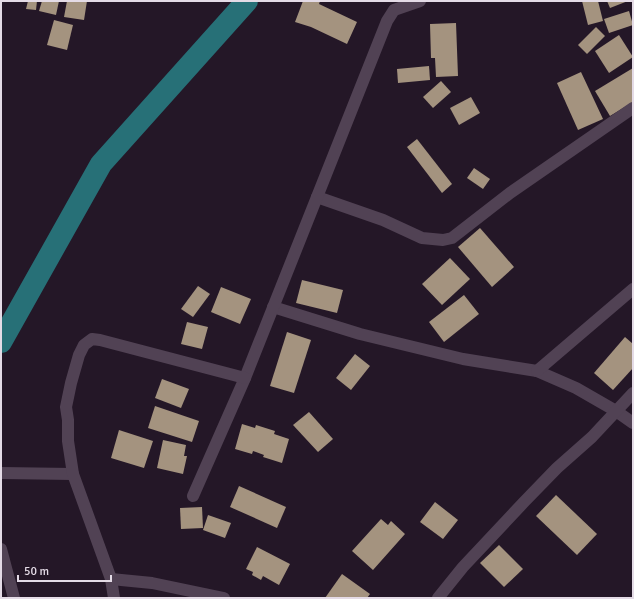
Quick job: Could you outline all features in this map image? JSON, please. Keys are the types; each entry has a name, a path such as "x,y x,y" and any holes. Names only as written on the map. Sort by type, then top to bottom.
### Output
{"street":[{"path":"193,496 245,378 387,21 394,10 420,1"},
{"path":"317,197 383,220 422,238 443,240 452,238 510,193 633,108"},
{"path":"537,371 633,289"},
{"path":"273,307 360,334 463,359 537,371 576,388 616,411 633,423"},
{"path":"114,598 111,579 73,474 68,441 68,420 66,407 79,355 84,345 92,339 100,340 245,378"},
{"path":"438,598 463,567 530,496 557,468 592,437 633,393"},
{"path":"1,473 73,474"},
{"path":"1,549 14,598"},
{"path":"111,579 152,583 224,598"}],"building":[{"path":"28,1 37,1 36,10 26,9"},
{"path":"42,1 59,1 56,15 39,11"},
{"path":"67,1 87,1 84,20 64,17"},
{"path":"303,1 320,1 319,4 357,22 347,44 311,27 295,22"},
{"path":"582,1 598,1 603,21 588,25"},
{"path":"607,1 628,1 610,8"},
{"path":"629,11 633,25 609,33 604,19"},
{"path":"54,20 73,25 67,50 47,45"},
{"path":"456,23 458,76 436,77 435,58 431,58 430,24"},
{"path":"596,27 605,36 587,54 578,45"},
{"path":"619,35 633,57 609,73 595,51"},
{"path":"429,66 430,80 398,83 397,69"},
{"path":"633,68 633,102 610,116 595,91"},
{"path":"581,72 603,119 578,130 557,83"},
{"path":"441,81 451,92 433,108 423,97"},
{"path":"471,97 480,113 459,125 450,108"},
{"path":"417,139 452,184 442,193 407,147"},
{"path":"474,168 490,179 483,189 467,178"},
{"path":"480,228 514,267 492,287 458,247"},
{"path":"450,258 470,279 442,305 422,284"},
{"path":"302,280 343,290 337,313 296,303"},
{"path":"198,286 210,294 193,317 181,309"},
{"path":"221,287 251,299 240,324 211,312"},
{"path":"464,295 479,314 444,342 429,322"},
{"path":"187,322 208,327 202,349 181,344"},
{"path":"287,332 311,340 294,393 270,386"},
{"path":"625,337 633,344 633,368 613,390 594,373"},
{"path":"355,354 370,366 351,390 336,378"},
{"path":"162,379 189,389 181,408 155,398"},
{"path":"155,406 199,421 192,442 148,428"},
{"path":"309,412 333,439 318,452 293,425"},
{"path":"242,424 255,428 256,425 275,431 274,434 289,439 282,463 263,457 264,455 253,451 252,454 235,449"},
{"path":"119,430 153,441 144,468 111,458"},
{"path":"163,440 186,445 184,456 187,456 183,474 157,468"},
{"path":"239,486 286,507 277,528 230,507"},
{"path":"556,495 597,534 577,555 536,516"},
{"path":"435,502 458,520 443,539 420,522"},
{"path":"202,507 203,528 181,529 180,508"},
{"path":"208,515 231,523 225,538 203,530"},
{"path":"381,519 388,525 391,521 405,534 373,570 352,551"},
{"path":"499,545 523,569 504,587 480,563"},
{"path":"257,547 290,564 279,585 263,576 261,580 252,575 253,572 246,569"},
{"path":"342,574 370,594 367,598 325,598"}],"waterway":[{"path":"1,342 101,164 247,1"}]}
